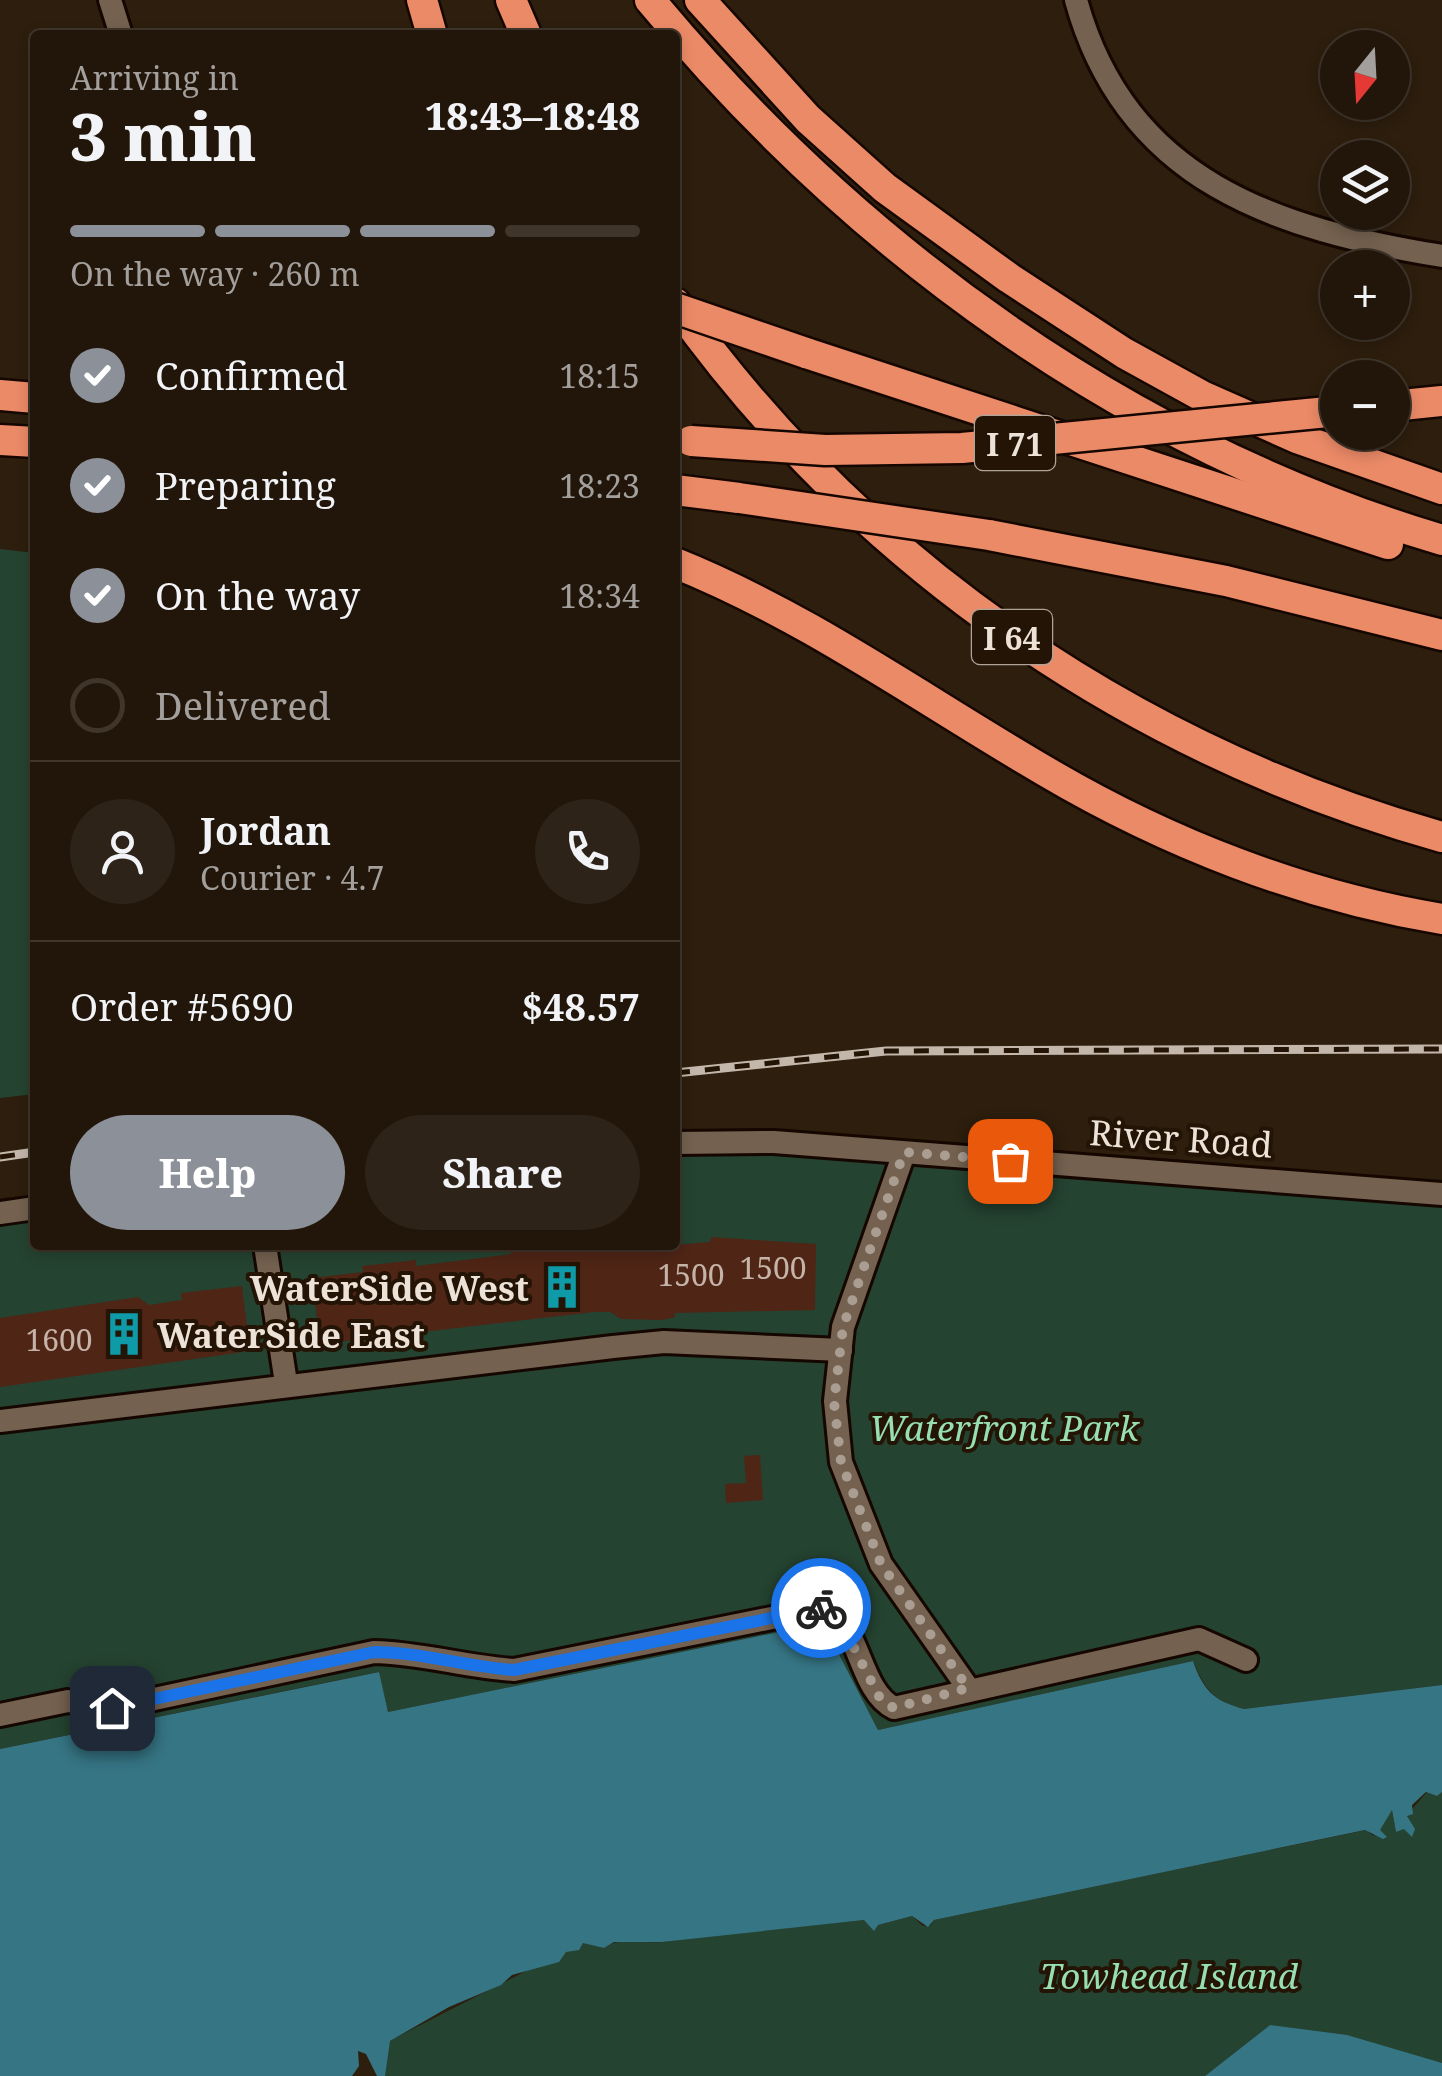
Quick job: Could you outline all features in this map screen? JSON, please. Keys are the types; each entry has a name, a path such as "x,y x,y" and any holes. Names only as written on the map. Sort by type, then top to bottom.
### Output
{"highway":[{"path":"422,0 431,30"},
{"path":"511,0 524,30"},
{"path":"650,0 675,30"},
{"path":"700,0 808,119 885,188 1124,354 1202,396 1280,431 1442,489"},
{"path":"719,0 810,99 904,185 922,212"},
{"path":"680,36 804,168 926,273 1029,346 1121,402 1256,470 1442,540"},
{"path":"680,308 806,353 1442,561"},
{"name":"I 64","path":"680,312 757,410 824,481 921,568 1027,648 1141,717 1213,753 1320,798 1442,838"},
{"path":"0,396 30,398"},
{"path":"1410,404 1440,401"},
{"name":"I 71","path":"683,441 825,450 928,450 1320,413"},
{"path":"0,440 30,442"},
{"path":"680,491 988,535 1226,582 1442,635"},
{"path":"680,565 780,612 1047,772 1147,825 1293,882 1442,919"}],"street":[{"path":"110,0 119,30"},
{"path":"1076,0 1098,56 1123,98 1186,167 1221,192 1317,232 1442,256"},
{"name":"River Road","path":"680,1143 774,1142 1442,1194"},
{"path":"904,1152 843,1327 834,1402 841,1462 881,1564 968,1688"},
{"path":"0,1213 30,1209"},
{"path":"266,1250 286,1383"},
{"path":"0,1422 286,1383 664,1342 840,1350"},
{"path":"0,1715 68,1701 112,1708 374,1652 408,1652 481,1668 514,1670 821,1608 839,1619 882,1702 894,1708 968,1688 1199,1639 1246,1660"}],"green space":[{"path":"0,549 30,552 30,1095 0,1098"},
{"name":"Waterfront Park","path":"680,1145 1442,1193 1442,1685 1244,1709 1211,1692 1193,1661 878,1730 823,1623 388,1712 378,1672 0,1749 0,1220 30,1216 30,1250 680,1250"},
{"name":"Towhead Island","path":"1427,1792 1437,1796 1442,1792 1442,2063 1270,2025 1205,2076 385,2076 386,2044 583,1942 604,1948 624,1941 663,1942 864,1920 878,1925 912,1916 923,1926 931,1925 934,1920 1366,1830 1374,1836 1392,1810 1396,1832 1410,1826 1407,1815"}],"water":[{"path":"823,1623 878,1730 1193,1661 1211,1693 1244,1709 1442,1685 1442,1792 1437,1796 1426,1792 1412,1805 1413,1814 1407,1816 1415,1829 1412,1837 1404,1829 1396,1832 1392,1810 1380,1830 1387,1837 1383,1839 1365,1830 934,1920 928,1927 912,1916 878,1925 874,1931 864,1920 662,1942 614,1942 604,1948 583,1943 579,1950 566,1952 559,1962 512,1975 501,1985 449,2007 390,2041 385,2076 377,2076 366,2054 358,2051 359,2066 352,2076 0,2076 0,1749 379,1672 388,1712"},
{"path":"1270,2025 1347,2035 1442,2063 1442,2076 1205,2076"}],"building":[{"name":"WaterSide West","path":"711,1237 816,1244 815,1310 675,1313 675,1317 663,1320 621,1319 610,1312 594,1312 320,1344 312,1278 363,1272 362,1266 416,1260 416,1266 511,1254 511,1250 680,1250 680,1245 710,1242"},
{"name":"WaterSide East","path":"242,1286 250,1351 0,1387 0,1318 138,1297 149,1305 182,1300 181,1293"},
{"path":"760,1455 763,1500 726,1503 725,1484 746,1483 744,1456"}],"railway":[{"path":"680,1072 886,1051 1442,1049"},
{"path":"0,1157 30,1153"}],"way so far":[{"path":"821,1608 832,1611 839,1619 882,1702 894,1708 968,1688 881,1564 841,1462 834,1402 843,1327 892,1199 904,1152 1010,1161"}],"place":[{"name":"WaterSide West","path":"562,1287"},
{"name":"WaterSide East","path":"124,1334"}],"route":[{"path":"112,1708 374,1652 408,1652 481,1668 514,1670 821,1608"}]}
